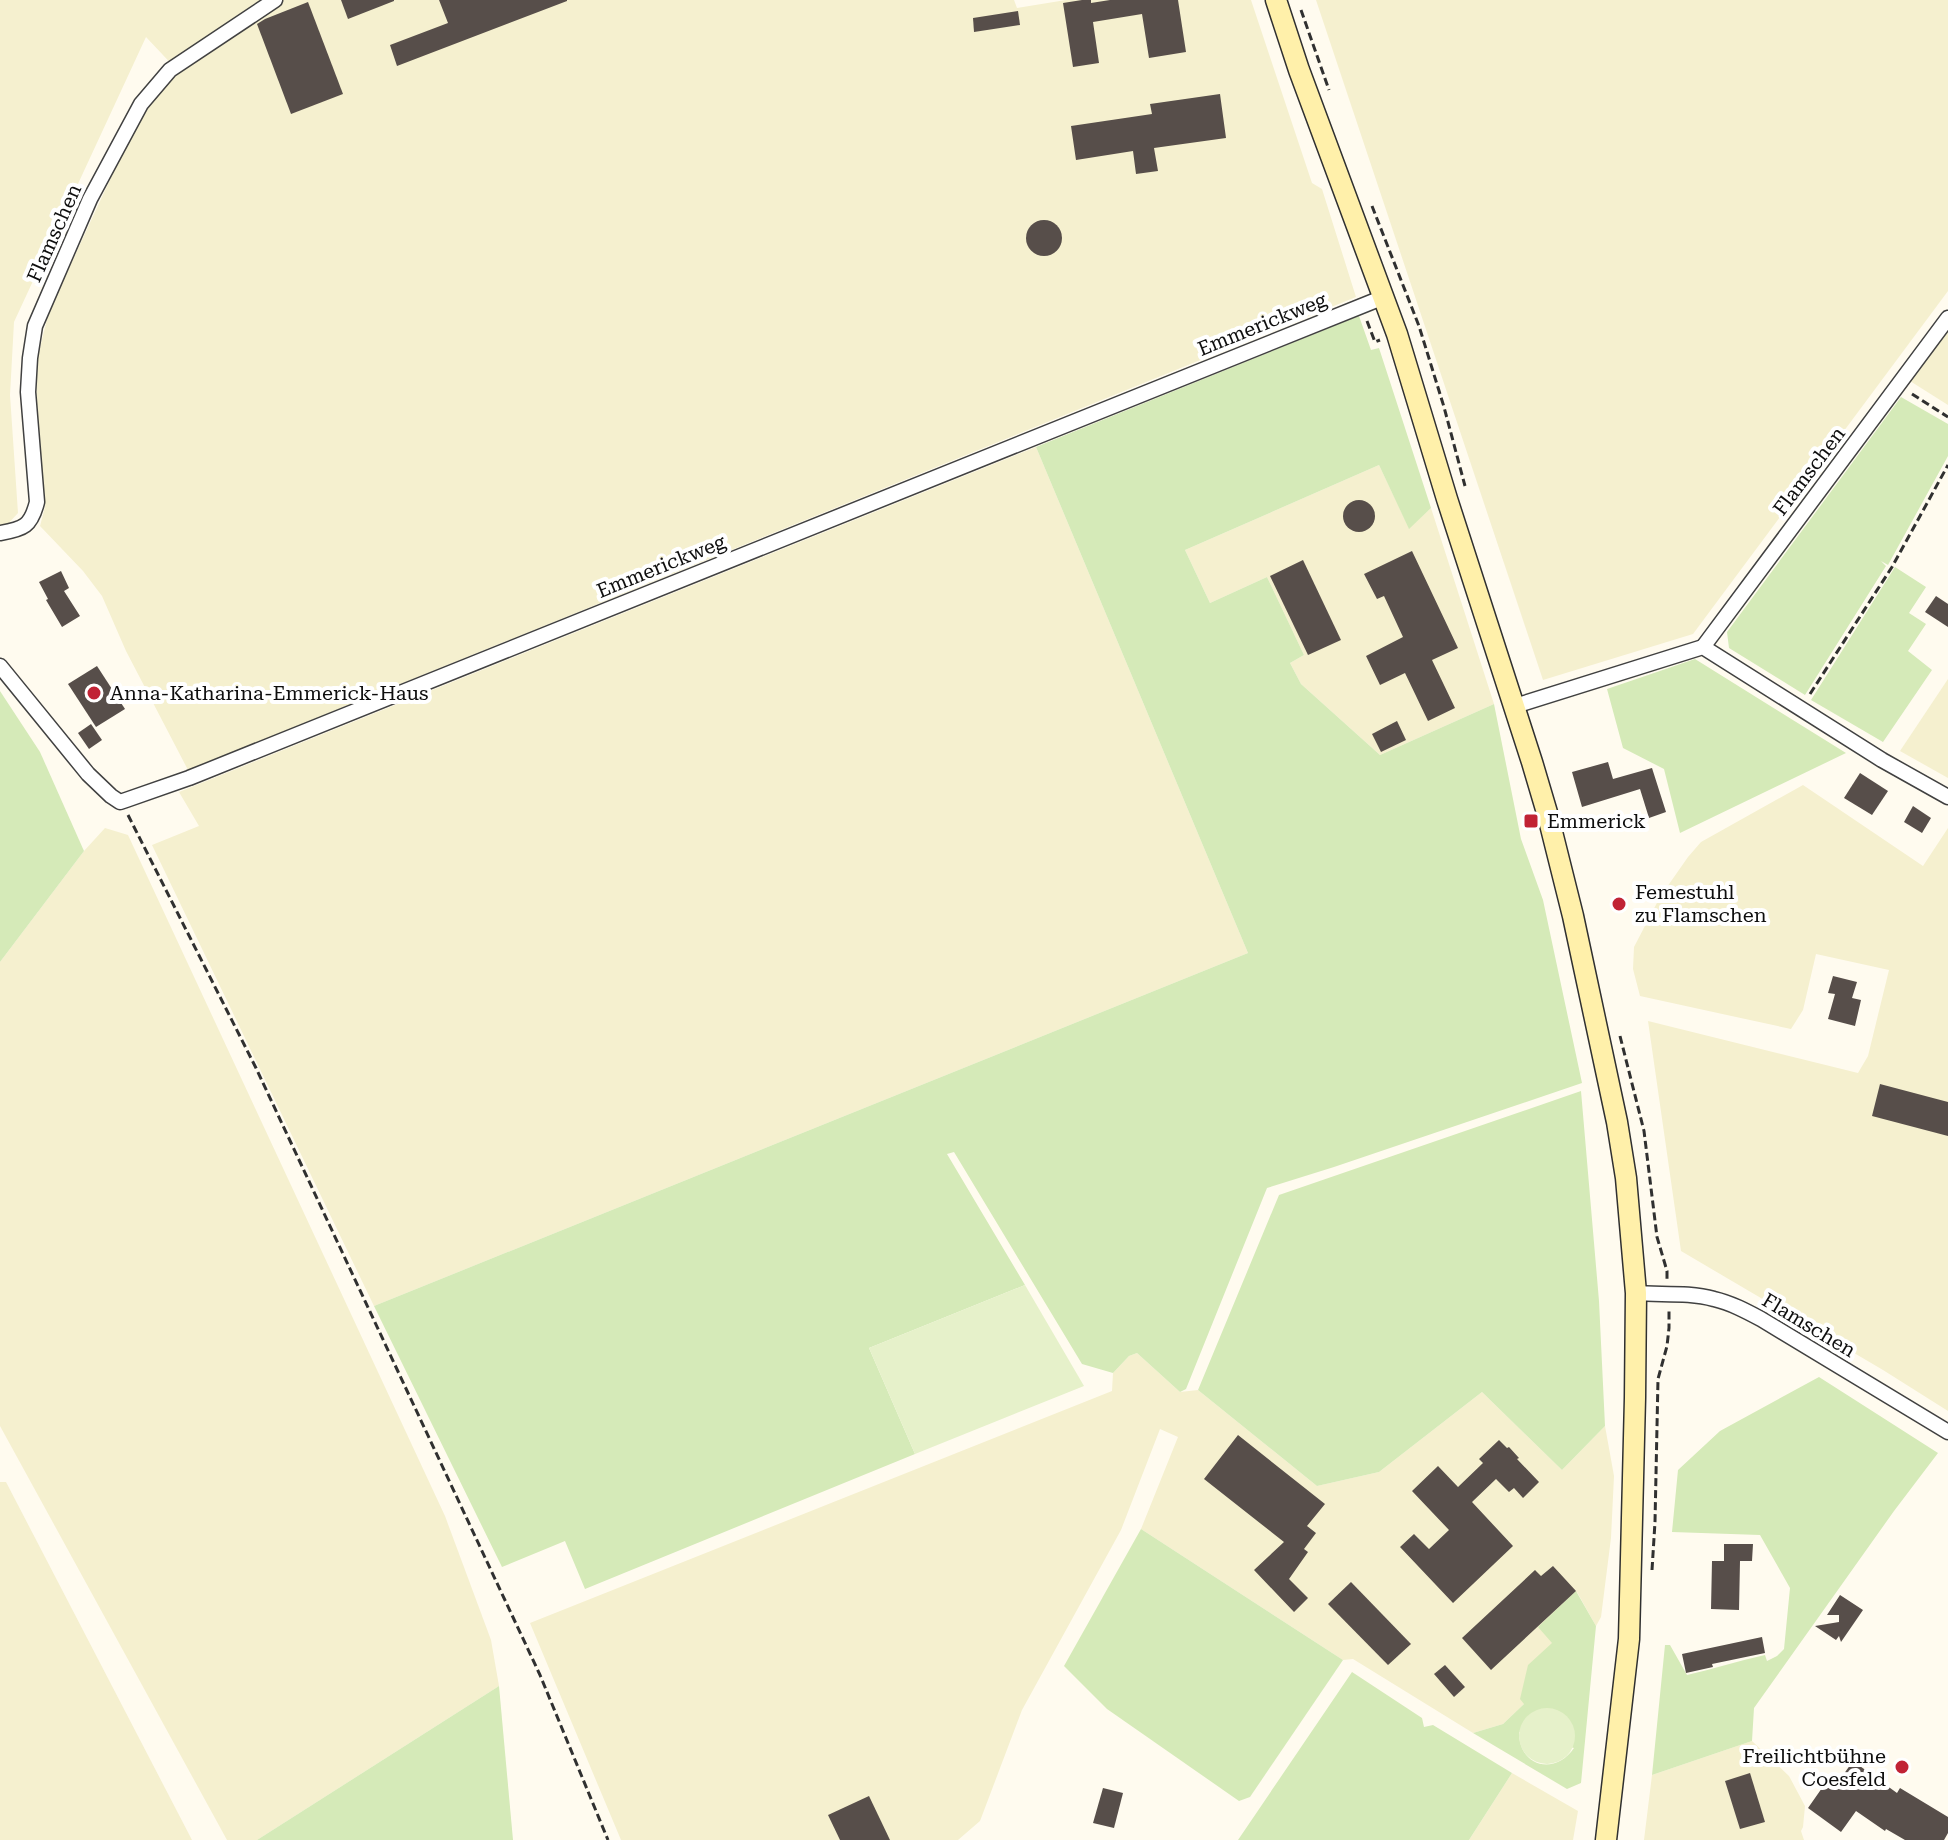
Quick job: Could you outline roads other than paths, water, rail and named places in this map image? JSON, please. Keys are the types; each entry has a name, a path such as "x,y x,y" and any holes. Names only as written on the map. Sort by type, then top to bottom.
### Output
{"main road":[{"path":"1276,0 1384,297 1515,706 1548,816 1573,916 1617,1122 1626,1178 1636,1293 1629,1639 1606,1840"}],"street":[{"name":"Flamschen","path":"0,533 19,530 34,515 37,502 28,392 33,337 90,199 141,104 170,70 275,0"},
{"name":"Emmerickweg","path":"0,666 88,774 120,802 218,766 1384,297"},
{"name":"Flamschen","path":"1703,647 1948,318"},
{"path":"1515,706 1703,647 1882,760 1948,797"},
{"name":"Flamschen","path":"1636,1293 1712,1298 1749,1312 1948,1432"}],"place":[{"name":"Anna-Katharina-Emmerick-Haus","path":"94,693"},
{"name":"Emmerick","path":"1531,821"},
{"name":"Femestuhl zu Flamschen","path":"1619,904"},
{"name":"Freilichtbühne Coesfeld","path":"1902,1767"}]}
